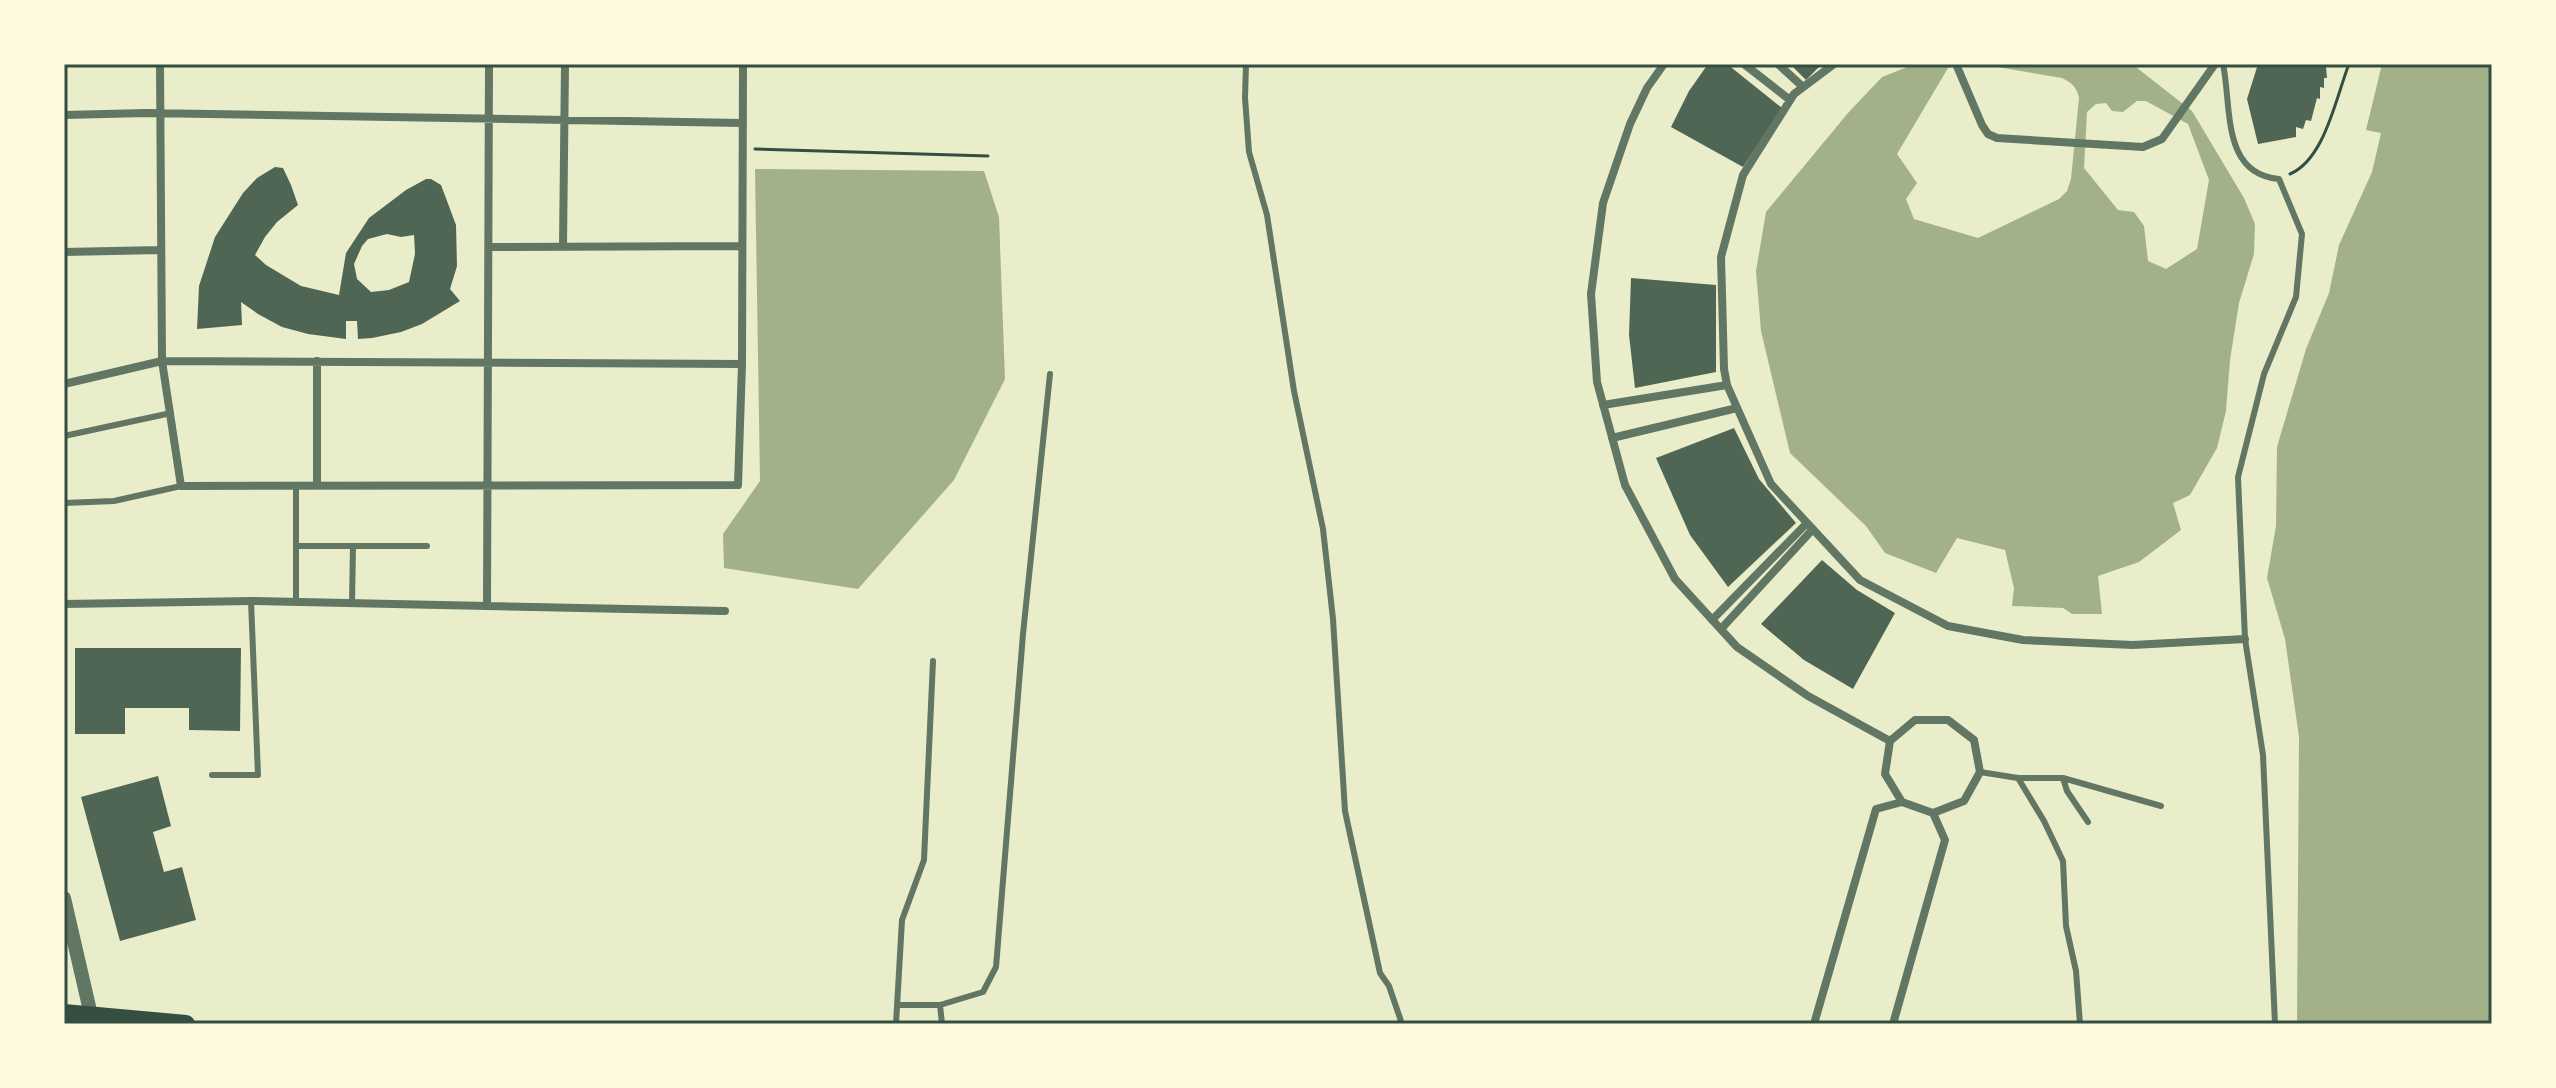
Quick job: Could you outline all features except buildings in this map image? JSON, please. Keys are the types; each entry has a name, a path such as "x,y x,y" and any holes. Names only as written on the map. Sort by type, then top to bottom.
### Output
{"main road":[{"path":"64,1013 186,1024"}],"street":[{"path":"160,64 162,361 181,486 738,485 742,364 743,64"},
{"path":"487,606 489,64"},
{"path":"563,246 565,64"},
{"path":"1664,64 1647,88 1630,124 1603,203 1591,294 1597,382 1625,485 1675,579 1737,647 1808,696 1890,741"},
{"path":"1744,64 1790,100"},
{"path":"1778,64 1803,87"},
{"path":"1834,64 1790,100 1743,175 1721,257 1727,385 1771,484 1860,580 1948,626 2023,640 2133,645 2245,639"},
{"path":"1958,68 1982,125 1988,134 1997,138 2143,147 2162,139 2215,64"},
{"path":"64,115 160,113 743,123"},
{"path":"489,247 742,246"},
{"path":"64,252 161,250"},
{"path":"64,384 162,361 742,364"},
{"path":"317,361 317,485"},
{"path":"1603,405 1727,385"},
{"path":"1612,438 1737,408"},
{"path":"1712,620 1810,526"},
{"path":"1721,629 1810,526"},
{"path":"64,604 296,601 725,611"},
{"path":"1814,1024 1876,809 1902,802 1933,813 1964,801 1980,772 1974,740 1948,720 1915,720 1890,741 1885,774 1902,802"},
{"path":"1893,1024 1945,840 1933,813"},
{"path":"64,898 91,1015"}],"lane":[{"path":"1246,64 1249,152 1267,215 1294,391 1323,529 1333,619 1345,811 1380,973 1389,986 1402,1024"},
{"path":"2223,64 2231,130 2242,162 2262,177 2279,179 2302,234 2296,297 2264,374 2238,477 2245,639 2263,755 2275,1024"},
{"path":"898,1005 940,1005 983,992 996,967 1023,634 1050,374"},
{"path":"64,436 171,413"},
{"path":"296,485 296,601"},
{"path":"64,503 114,501 181,486"},
{"path":"296,546 427,546"},
{"path":"352,603 353,546"},
{"path":"212,775 258,775 251,601"},
{"path":"896,1024 902,920 924,860 933,661"},
{"path":"1980,772 2018,778 2063,778 2161,806"},
{"path":"2018,778 2063,861 2066,926 2076,971 2080,1024"},
{"path":"2063,778 2067,791 2088,822"},
{"path":"940,1005 942,1024"}],"path":[{"path":"2279,179 2299,171 2317,152 2349,64"},
{"path":"743,149 988,156"}],"shaded area":[{"path":"1915,64 1966,64 1948,68 1897,154 1917,183 1906,199 1914,219 1978,238 2059,199 2067,191 2071,179 2079,98 2075,88 2062,78 1980,64 2132,64 2192,111 2244,198 2255,224 2254,254 2239,303 2226,411 2217,448 2190,495 2173,503 2181,530 2139,562 2098,576 2102,614 2072,614 2063,608 2012,606 2014,588 2005,550 1957,538 1936,573 1885,553 1866,526 1790,453 1761,331 1756,271 1766,212 1882,77","holes":["2137,101 2146,101 2188,124 2209,180 2197,249 2166,269 2148,261 2144,226 2134,212 2118,210 2084,168 2087,112 2096,104 2106,103 2112,111 2123,112"]},
{"path":"2382,64 2492,64 2492,1024 2297,1024 2299,737 2285,639 2267,578 2276,526 2277,447 2306,349 2329,293 2339,245 2372,172 2381,133 2366,130"},
{"path":"755,169 984,171 999,217 1005,379 954,480 858,589 724,568 723,534 760,481"}]}
